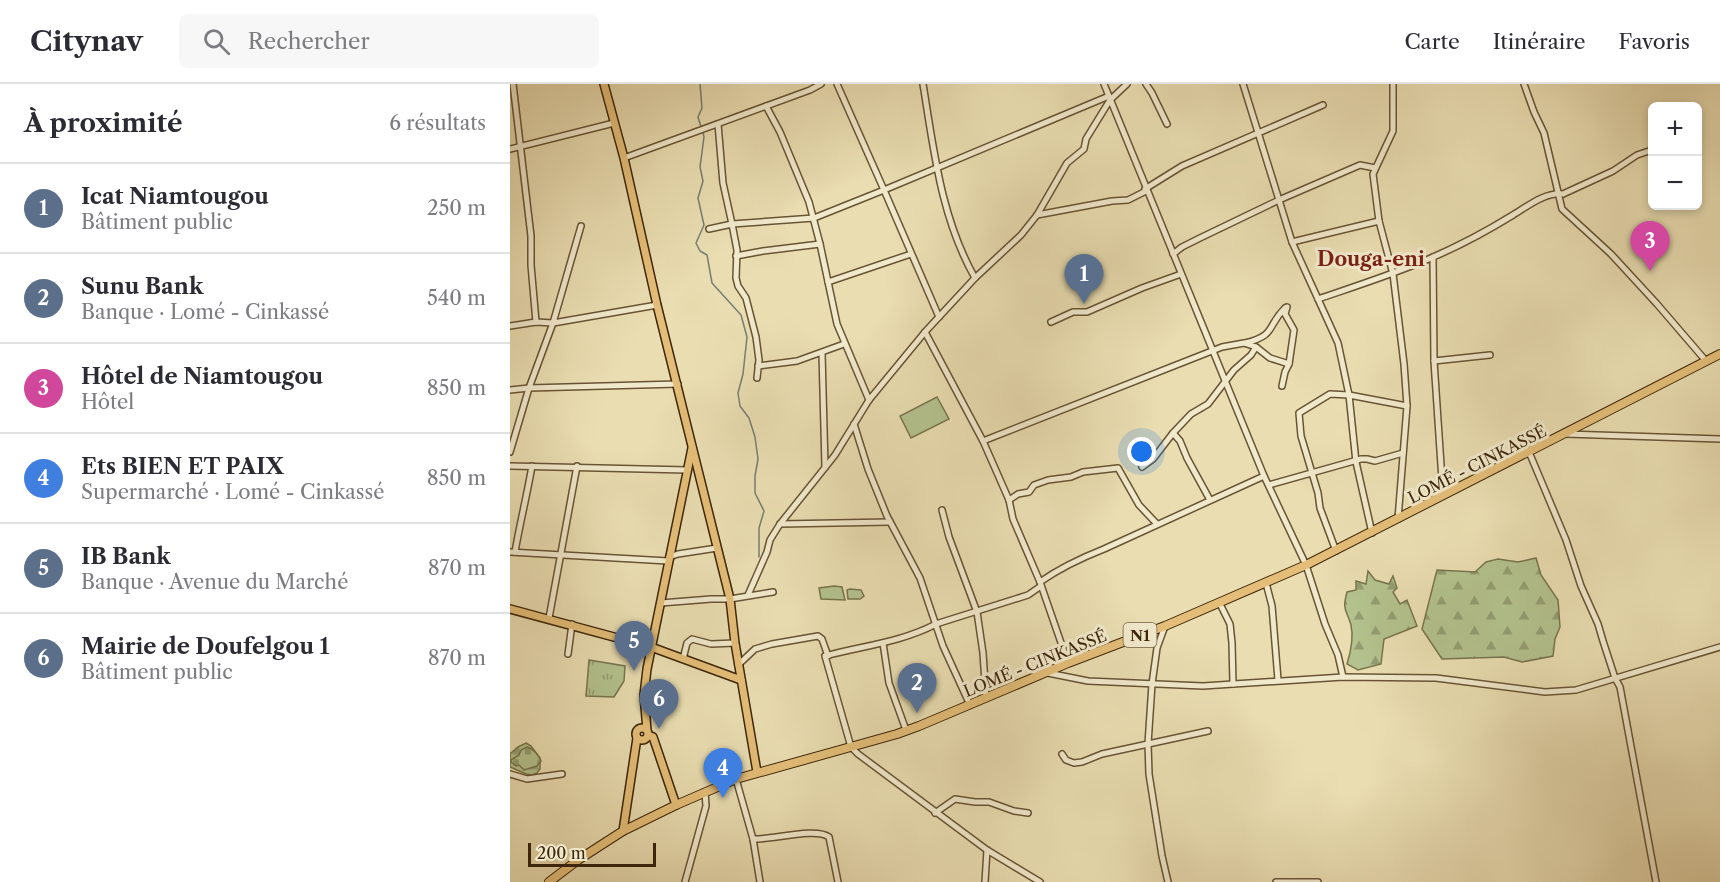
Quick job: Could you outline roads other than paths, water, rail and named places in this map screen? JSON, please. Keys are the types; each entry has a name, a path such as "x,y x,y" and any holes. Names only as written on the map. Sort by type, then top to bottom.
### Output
{"highway":[{"name":"LOMÉ - CINKASSÉ","path":"549,882 592,850 623,831 736,778 906,730 1068,663 1165,626 1306,566 1720,354"}],"main road":[{"path":"604,84 624,158 657,305 730,599 738,665 757,772"},
{"path":"637,738 644,740 647,733 644,695 651,647 692,448"},
{"path":"510,609 651,647 741,680"},
{"path":"623,831 636,734 644,709"},
{"path":"638,729 643,728 653,737 676,805"}],"street":[{"path":"513,84 531,236 536,322"},
{"path":"624,158 821,84"},
{"path":"837,84 939,318"},
{"path":"923,84 936,167 945,207 963,258 975,278"},
{"path":"1104,84 1264,476 1306,566 1338,655 1343,677"},
{"path":"709,229 732,224 814,218 1109,98 1127,84"},
{"path":"1146,84 1167,124"},
{"path":"1243,84 1292,242 1338,343 1349,395 1356,462 1372,533"},
{"path":"1393,84 1393,131 1373,174 1379,220 1393,274 1404,364 1407,406 1398,519"},
{"path":"1524,84 1544,133 1557,194 1564,212 1611,255 1706,361"},
{"path":"748,595 770,540 835,455 869,400 975,278 1021,235 1037,215 1067,163 1084,149 1086,139 1109,98"},
{"path":"1037,215 1090,204 1128,200 1182,166 1323,105"},
{"path":"766,106 780,132 814,218 837,324 869,400"},
{"path":"510,149 614,123"},
{"path":"718,124 723,183 736,256 736,278 746,298 756,337 757,378"},
{"path":"1318,299 1434,258 1542,198 1563,194 1584,185 1613,171 1637,155 1648,151"},
{"path":"1173,254 1182,247 1279,200 1360,165 1375,168"},
{"path":"1292,242 1379,220"},
{"path":"510,452 553,323 581,226"},
{"path":"736,256 820,244"},
{"path":"828,282 910,254"},
{"path":"1434,258 1434,361 1443,495"},
{"path":"1051,322 1073,312 1087,312 1181,274"},
{"path":"510,326 536,322 553,323 657,305"},
{"path":"984,441 1213,350 1263,337 1270,331 1278,315 1287,307 1286,314 1294,330 1289,364 1282,386"},
{"path":"926,332 984,441 1009,500 1013,519 1040,584 1068,663"},
{"path":"1245,343 1256,347 1270,358 1289,364"},
{"path":"758,366 797,361 844,344"},
{"path":"1142,467 1153,459 1191,414 1208,404 1256,347"},
{"path":"822,353 825,467"},
{"path":"1434,361 1490,355"},
{"path":"510,390 678,384"},
{"path":"1336,551 1320,508 1301,436 1299,413 1330,394 1349,395 1407,406"},
{"path":"854,424 868,470 890,522 920,578 943,646 970,705"},
{"path":"1173,433 1180,441 1210,500"},
{"path":"1564,434 1720,439"},
{"path":"1528,452 1566,540 1581,586 1599,624 1615,678 1620,687 1656,882"},
{"path":"1269,485 1312,472 1367,459 1375,461 1403,453"},
{"path":"510,466 687,470"},
{"path":"510,560 527,500 532,466"},
{"path":"549,618 577,466"},
{"path":"1009,500 1018,494 1029,492 1034,485 1048,480 1071,477 1083,471 1118,468 1139,505 1157,524"},
{"path":"1040,882 987,850 935,813 851,747 825,656 924,631 936,624 1028,595 1054,572 1078,559 1264,476"},
{"path":"942,510 949,537 977,612 984,653 986,698"},
{"path":"780,524 890,522"},
{"path":"512,552 669,559 678,554 717,548"},
{"path":"1266,583 1272,606 1278,680"},
{"path":"661,603 730,599 773,592"},
{"path":"1219,602 1230,624 1233,684"},
{"path":"568,654 572,624"},
{"path":"1165,626 1157,648 1148,744 1150,782 1168,882"},
{"path":"738,665 755,650 772,644 818,636 822,639 828,656"},
{"path":"683,659 687,643 692,639 711,644 735,643"},
{"path":"883,643 889,683 906,730"},
{"path":"1048,673 1088,681 1203,686 1343,677 1436,678 1555,692 1576,690 1720,647"},
{"path":"1062,754 1066,760 1074,763 1082,762 1102,754 1208,731"},
{"path":"510,774 527,779 562,774"},
{"path":"736,778 753,839 760,882"},
{"path":"685,882 706,806 705,792"},
{"path":"935,813 955,799 989,802 1014,811 1028,813"},
{"path":"753,839 798,834 825,834 829,837 838,882"},
{"path":"985,882 987,850"},
{"path":"1276,882 1317,882"}],"waterway":[{"path":"700,84 702,108 698,117 701,127"},
{"path":"703,132 700,167 703,181 698,198 704,225 696,243 700,251 707,255 712,283 741,315 747,337 743,374 738,393 740,406 749,418 755,437 758,459 755,493 764,511 759,528 759,557"}],"place":[{"name":"Hôtel de Niamtougou","path":"1650,271"},
{"name":"Icat Niamtougou","path":"1084,304"},
{"name":"IB Bank","path":"634,671"},
{"name":"Sunu Bank","path":"917,713"},
{"name":"Mairie de Doufelgou 1","path":"659,729"},
{"name":"Ets BIEN ET PAIX","path":"723,798"}],"district":[{"name":"Douga-eni","path":"1371,259"}]}
